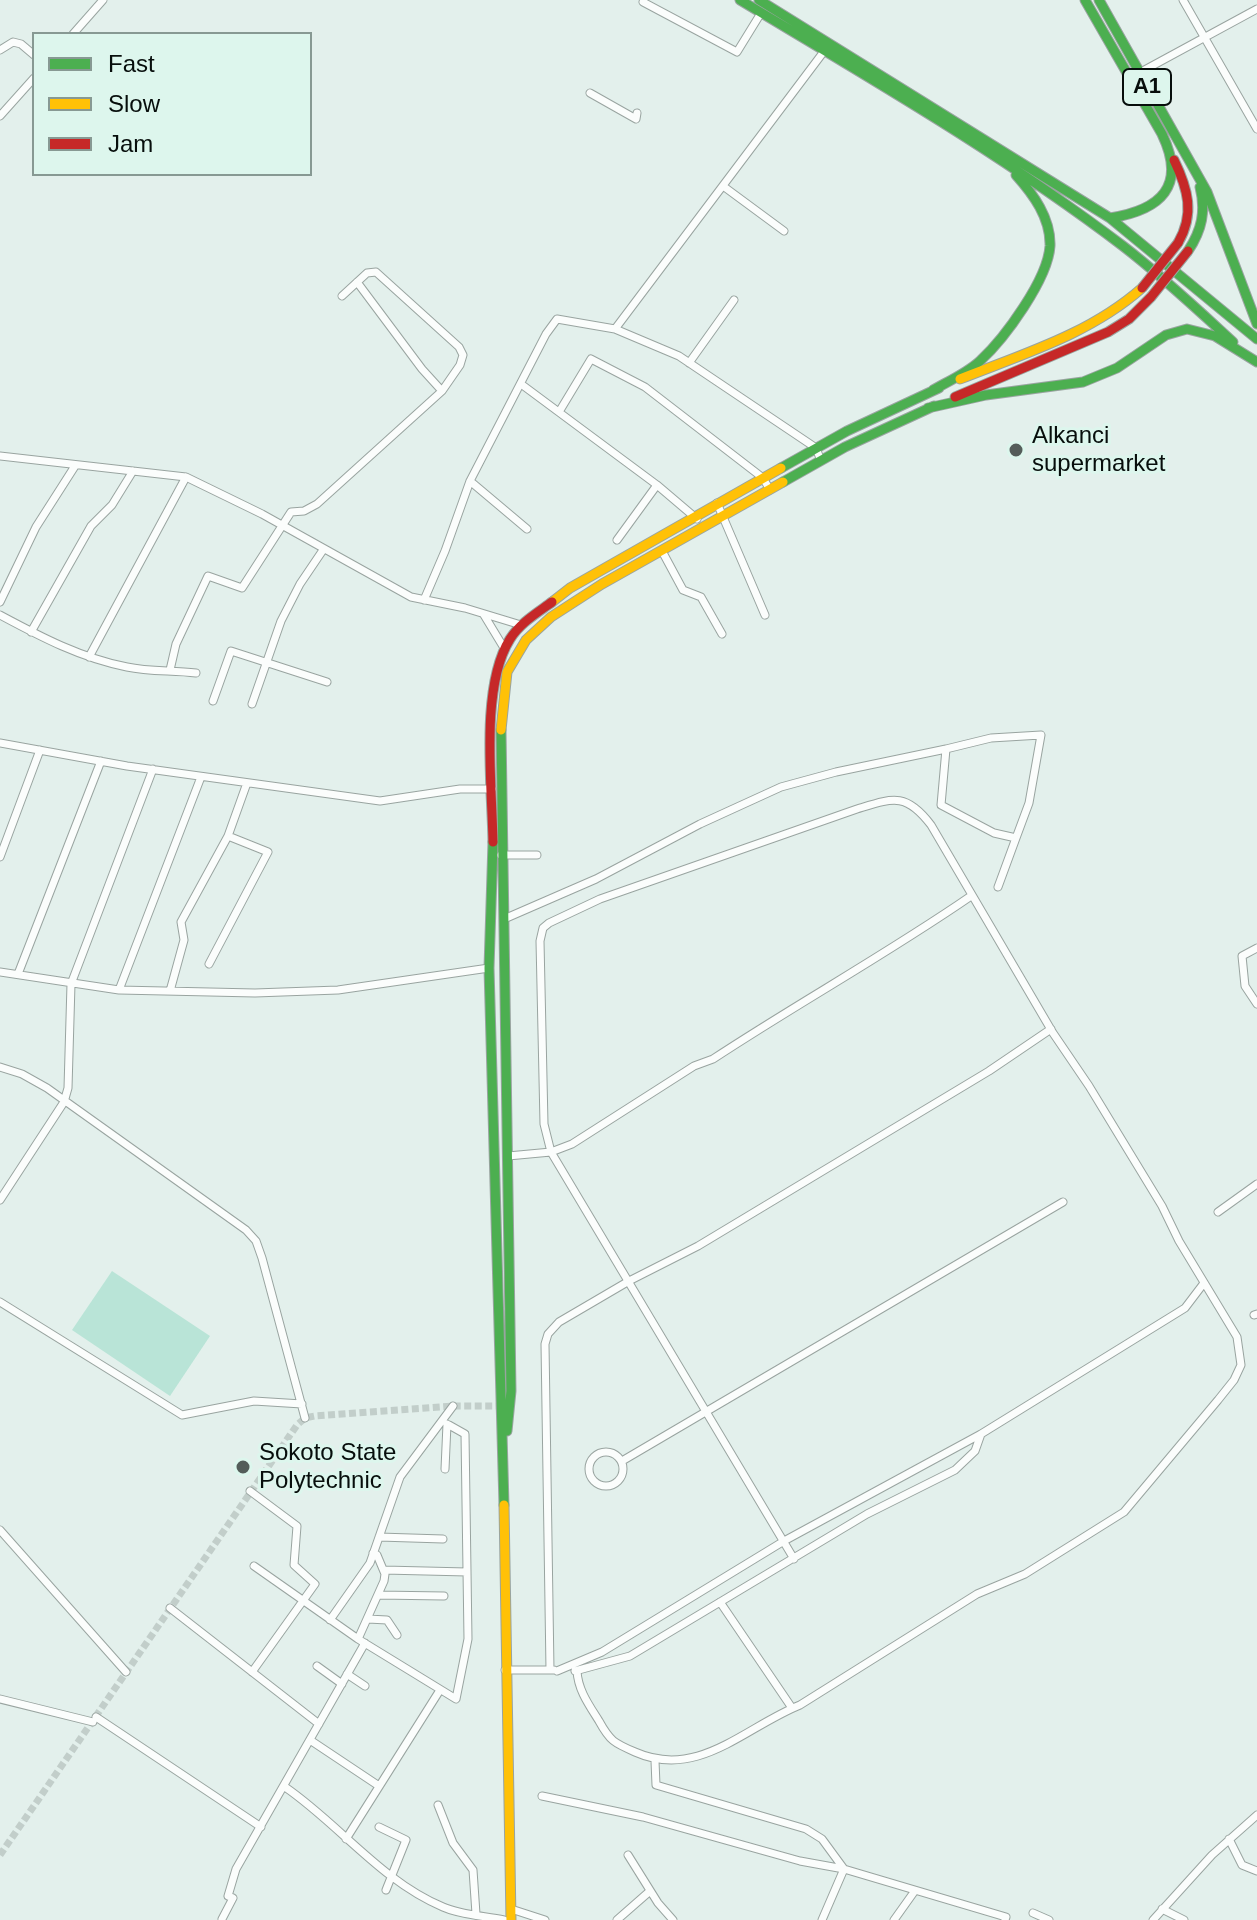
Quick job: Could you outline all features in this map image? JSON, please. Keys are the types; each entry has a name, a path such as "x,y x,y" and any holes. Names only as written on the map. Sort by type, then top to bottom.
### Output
{"main road":[{"path":"740,0 993,155 1121,244 1257,361"},
{"path":"759,0 1110,218 1257,339"},
{"name":"A1","path":"1085,0 1168,150"},
{"name":"A1","path":"1099,0 1196,173 1215,212 1257,324"},
{"path":"1110,218 1149,209 1165,194 1171,177 1168,150"},
{"path":"511,1914 503,1466 489,968 493,872 491,692 497,663 521,625 570,588 695,515 847,431 933,390 1097,322 1122,308 1178,243 1190,220 1190,199 1168,150"},
{"path":"933,390 962,374 990,351 1039,279 1047,262 1049,234 1038,201 1016,174 993,155"},
{"path":"503,1466 511,1391 501,714 511,661 526,640 551,617 602,584 821,461 928,408 1108,332 1129,319 1151,297 1196,240 1204,216 1202,192 1196,173"},
{"path":"928,408 974,396 1066,386 1089,380 1132,359 1165,335 1187,329 1212,334 1257,361"}],"street":[{"path":"75,32 103,0"},
{"path":"1183,0 1257,128"},
{"path":"643,2 737,52 761,13"},
{"path":"1139,73 1257,9"},
{"path":"0,50 13,42 32,53"},
{"path":"615,329 825,50"},
{"path":"0,116 32,80"},
{"path":"590,93 636,119 637,113"},
{"path":"723,186 784,231"},
{"path":"170,670 176,644 208,576 242,588 291,512 304,511 317,504 442,391 463,360 459,347 376,272 370,272 342,296"},
{"path":"357,282 442,391"},
{"path":"689,363 734,300"},
{"path":"424,600 470,481 551,324 557,319 615,329 689,363 816,448 821,461"},
{"path":"559,412 591,359 645,387 763,478 770,490"},
{"path":"521,384 695,515 701,529"},
{"path":"0,456 186,477 411,597 465,608 521,625"},
{"path":"0,602 36,527 75,466"},
{"path":"31,632 91,526 112,505 133,471"},
{"path":"89,657 186,477"},
{"path":"470,481 527,529"},
{"path":"617,540 657,485"},
{"path":"717,503 765,615"},
{"path":"252,704 281,621 300,584 323,550"},
{"path":"662,551 683,590 701,597 722,634"},
{"path":"0,615 62,648 89,657 130,668 196,673"},
{"path":"484,615 504,648"},
{"path":"213,701 231,651 327,682"},
{"path":"504,919 607,874 700,824 781,787 991,738 1041,735 1029,803 998,887"},
{"path":"0,743 201,777 380,801 460,789 492,789"},
{"path":"946,749 941,805 994,833 1016,838"},
{"path":"0,857 40,750"},
{"path":"18,974 101,761"},
{"path":"0,1200 64,1102 68,1088 71,984 153,769"},
{"path":"119,990 201,777"},
{"path":"170,991 184,940 181,922 228,836 247,783"},
{"path":"577,1671 577,1684 610,1741 655,1761 701,1755 732,1743 977,1594 1025,1574 1124,1512 1234,1380 1241,1365 1237,1337 1162,1206 1051,1029 947,851 920,810 903,800 886,800 600,899 543,928 538,954 544,1124 551,1152 794,1559"},
{"path":"209,964 268,852 228,836"},
{"path":"501,855 537,855"},
{"path":"508,1156 551,1152 572,1144 694,1066 713,1059 914,935 971,896"},
{"path":"1257,948 1242,956 1245,986 1257,1004"},
{"path":"0,972 119,990 255,993 338,990 489,968"},
{"path":"554,1670 546,1338 559,1322 720,1232 989,1071 1051,1029"},
{"path":"0,1067 22,1074 47,1088 246,1230 256,1241 305,1418"},
{"path":"1218,1212 1257,1184"},
{"path":"622,1461 1063,1202"},
{"path":"554,1670 602,1652 784,1541 981,1434 1185,1308 1204,1283"},
{"path":"0,1302 182,1415 254,1401 302,1404"},
{"path":"330,1620 370,1563 400,1477 446,1422 453,1406"},
{"path":"445,1469 446,1422"},
{"path":"254,1566 330,1620 456,1699 468,1639 465,1434 446,1422"},
{"path":"505,1670 577,1671 630,1656 867,1514 955,1470 975,1451 981,1434"},
{"path":"601,1452 614,1454 622,1461 622,1476 612,1485 599,1484 590,1474 591,1461 601,1452"},
{"path":"250,1491 297,1526 294,1565 315,1584 252,1672"},
{"path":"0,1530 126,1672"},
{"path":"379,1537 443,1539"},
{"path":"222,1919 233,1898 228,1896 236,1869 342,1684 362,1641 384,1581 384,1570 373,1553"},
{"path":"384,1570 467,1572"},
{"path":"378,1595 444,1596"},
{"path":"720,1602 792,1708"},
{"path":"170,1608 319,1724"},
{"path":"368,1619 387,1620 397,1635"},
{"path":"317,1666 342,1684"},
{"path":"347,1674 365,1686"},
{"path":"346,1839 440,1690"},
{"path":"0,1699 94,1719 261,1827"},
{"path":"310,1740 379,1786"},
{"path":"655,1761 656,1785 806,1829 822,1839 844,1869"},
{"path":"285,1787 314,1807 346,1839 392,1875 444,1908 504,1920"},
{"path":"542,1796 643,1817 800,1861 844,1869 1006,1917 1005,1920"},
{"path":"438,1805 453,1843 473,1870 476,1914"},
{"path":"1153,1920 1229,1839 1257,1815"},
{"path":"379,1827 406,1840 386,1890"},
{"path":"1229,1839 1242,1865 1257,1871"},
{"path":"628,1855 650,1891 673,1920"},
{"path":"822,1920 844,1869"},
{"path":"617,1920 650,1891"},
{"path":"894,1920 914,1892"},
{"path":"1162,1909 1184,1920"},
{"path":"1033,1913 1049,1920"},
{"path":"511,1914 545,1920"}],"green space":[{"path":"112,1271 210,1336 170,1396 72,1330"}],"tunnel":[{"path":"0,1855 297,1425 305,1418 315,1416 453,1406 501,1406"}],"traffic: fast":[{"path":"740,0 935,118 1077,212 1137,257 1233,342"},
{"path":"759,0 1110,218 1257,339"},
{"path":"1085,0 1162,134 1172,168 1170,181 1155,202 1143,209 1110,218"},
{"path":"1099,0 1207,192 1257,324"},
{"path":"933,390 969,369 990,351 1024,307 1042,275 1050,246 1048,226 1034,198 1016,175"},
{"path":"1188,251 1202,220 1200,187"},
{"path":"928,408 986,395 1083,382 1117,368 1166,335 1187,329 1215,336 1257,362"},
{"path":"781,468 847,431 939,388"},
{"path":"783,482 845,447 934,406"},
{"path":"501,730 511,1391 507,1431"},
{"path":"493,842 489,968 504,1505"}],"traffic: slow":[{"path":"960,379 1078,330 1122,304 1142,288"},
{"path":"552,602 570,588 781,468"},
{"path":"501,730 507,672 526,640 551,617 602,584 783,482"},
{"path":"504,1505 511,1920"}],"traffic: jam":[{"path":"1174,160 1188,202 1187,222 1178,243"},
{"path":"1142,288 1178,243"},
{"path":"1151,297 1188,251"},
{"path":"955,397 1108,332 1129,319 1151,297"},
{"path":"493,842 490,737 495,683 501,659 514,633 552,602"}],"place":[{"name":"Alkanci supermarket","path":"1016,450"},
{"name":"Sokoto State Polytechnic","path":"243,1467"}]}
